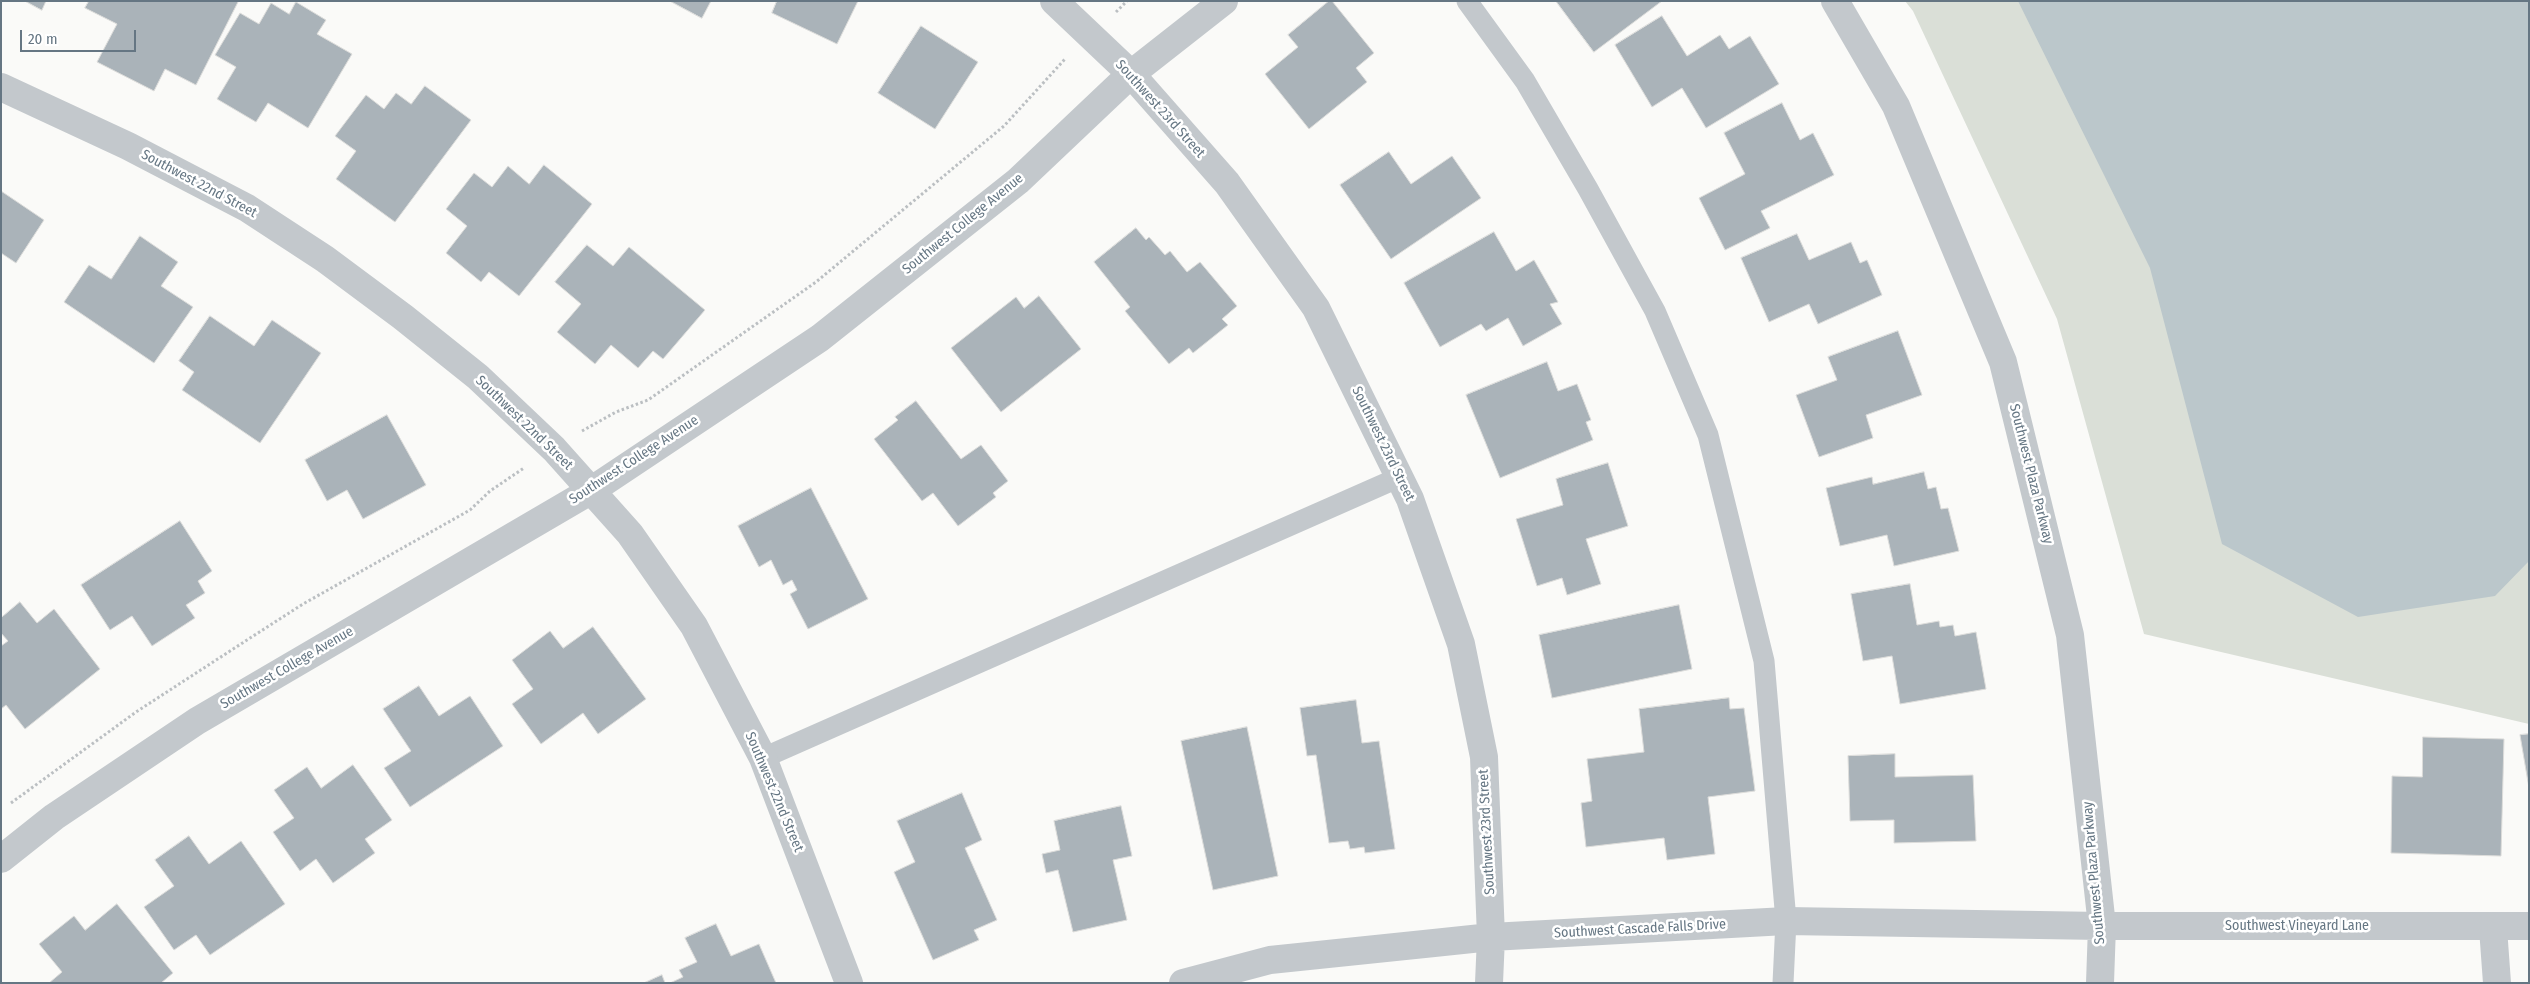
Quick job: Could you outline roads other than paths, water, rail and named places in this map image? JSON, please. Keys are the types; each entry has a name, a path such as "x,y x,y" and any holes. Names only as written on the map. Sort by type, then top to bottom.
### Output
{"street":[{"name":"Southwest 23rd Street","path":"1054,1 1131,74 1227,183 1316,308 1410,498 1461,644 1484,757 1492,937 1489,983"},
{"name":"Southwest College Avenue","path":"1,859 54,817 197,721 592,490 820,338 1018,181 1131,74 1224,1"},
{"name":"Southwest Plaza Parkway","path":"1835,1 1896,106 2004,362 2070,635 2102,926 2100,983"},
{"name":"Southwest 22nd Street","path":"1,87 128,146 247,208 325,259 403,317 478,377 554,449 630,534 694,626 762,758 849,983"},
{"name":"Southwest Cascade Falls Drive","path":"1183,983 1270,960 1492,937 1786,921 2102,926"},
{"name":"Southwest Vineyard Lane","path":"2102,926 2493,928 2529,926"},
{"path":"2493,928 2497,983"}],"lane":[{"path":"1467,1 1525,80 1588,189 1655,311 1708,435 1764,661 1786,921 1783,983"},
{"path":"762,758 1400,477"}]}
